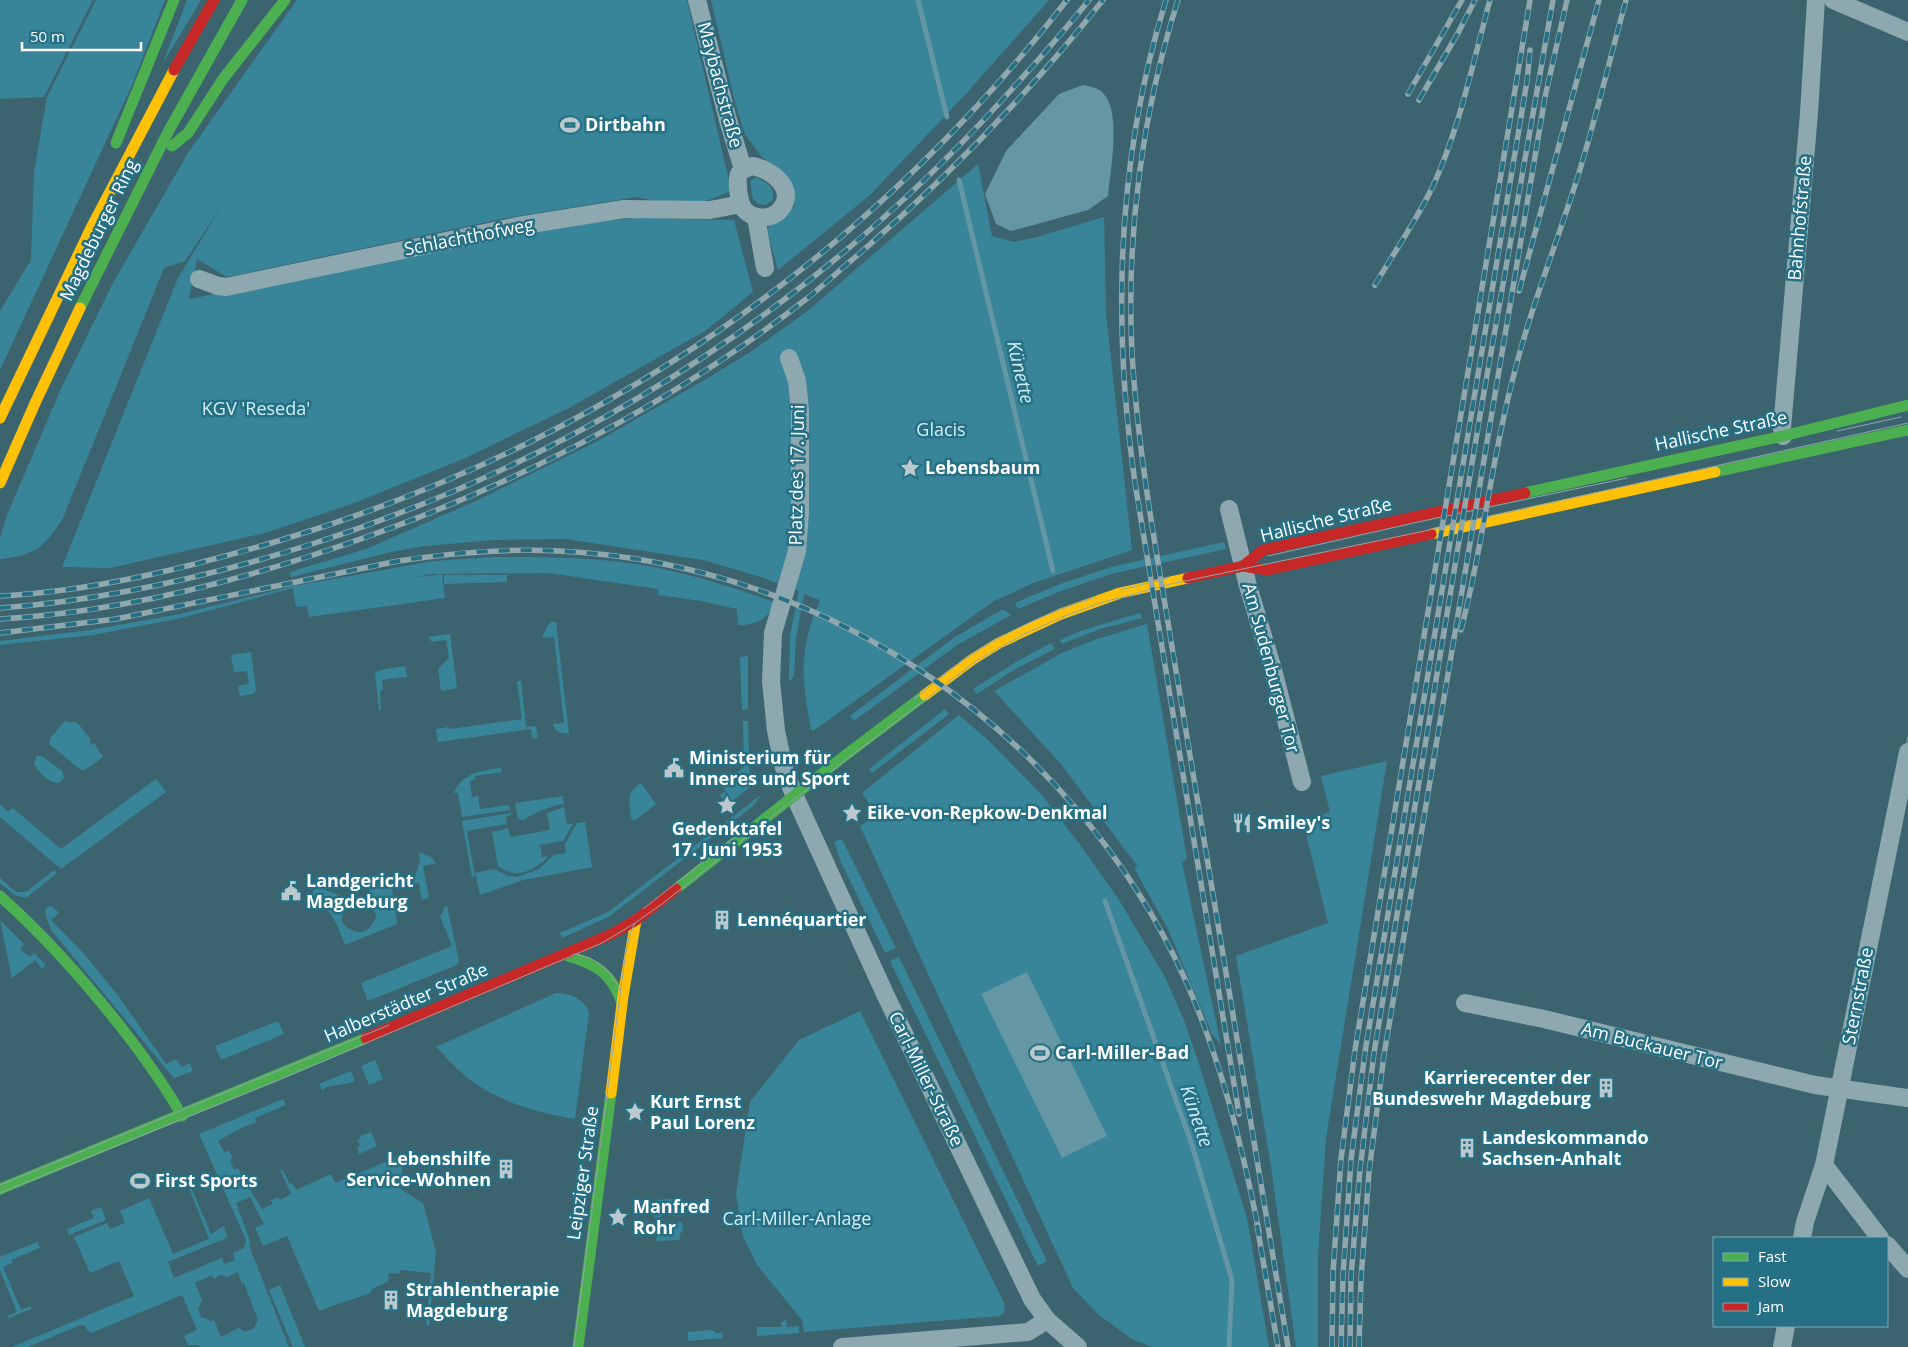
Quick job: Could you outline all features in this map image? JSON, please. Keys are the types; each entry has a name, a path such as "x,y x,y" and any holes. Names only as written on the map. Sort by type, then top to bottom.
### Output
{"main road":[{"path":"110,157 174,0"},
{"name":"Magdeburger Ring","path":"0,418 92,226 159,96 214,0"},
{"name":"Magdeburger Ring","path":"0,483 57,353 152,163 242,0"},
{"path":"152,163 188,133 227,73 285,0"},
{"path":"92,226 102,182"},
{"path":"1908,407 1905,419 1908,431"},
{"name":"Hallische Straße","path":"1242,560 1263,550 1908,407"},
{"name":"Hallische Straße","path":"1242,560 1267,570 1908,431"},
{"name":"Halberstädter Straße","path":"0,1189 182,1116 604,938 636,920 843,757 973,659 1009,638 1052,617 1098,600 1242,560"},
{"path":"0,896 42,934 99,998 147,1060 182,1116"},
{"name":"Leipziger Straße","path":"578,1347 622,1003 636,920"},
{"path":"565,955 586,960 603,970 610,978 622,1003"}],"street":[{"name":"Maybachstraße","path":"697,0 728,120 743,169"},
{"name":"Bahnhofstraße","path":"1783,436 1782,428 1809,113 1816,0"},
{"path":"1833,0 1908,32"},
{"name":"Maybachstraße","path":"741,204 738,175 743,169 752,166 760,167 776,176 782,182 785,190 783,206 778,212 764,218 756,217"},
{"path":"741,204 745,210 756,217 765,268"},
{"name":"Schlachthofweg","path":"199,279 226,287 518,226 604,212 633,208 714,210 741,204"},
{"name":"Platz des 17. Juni","path":"789,358 797,381 800,410 800,512 796,551 774,633 771,673 776,731 785,772 795,796"},
{"name":"Am Sudenburger Tor","path":"1229,509 1302,782"},
{"name":"Sternstraße","path":"1802,1237 1805,1222 1824,1165 1908,752"},
{"name":"Carl-Miller-Straße","path":"795,796 889,1003 1032,1299 1047,1320 1078,1347"},
{"name":"Am Buckauer Tor","path":"1465,1003 1544,1019 1781,1077 1908,1098"},
{"path":"1824,1165 1879,1237"},
{"path":"1888,1246 1908,1269"},
{"path":"842,1347 1028,1332 1047,1320"},
{"path":"1782,1347 1786,1327"}],"green space":[{"path":"0,0 93,0 44,97 0,99"},
{"path":"96,0 165,0 132,85 0,370 0,311 31,260 34,172 47,97"},
{"path":"187,0 201,0 163,63"},
{"name":"KGV 'Reseda'","path":"297,0 687,0 729,181 729,192 706,201 657,201 636,197 506,218 227,277 197,259 189,299 574,224 635,218 734,220 753,292 705,331 569,408 463,459 357,502 265,533 110,568 62,567 178,278 221,207 185,261 164,268 63,518 50,536 38,548 22,555 0,559 0,538 7,515 60,391 113,283 188,153"},
{"path":"711,0 1049,0 964,96 870,195 778,270 767,230 771,224 794,207 795,195 790,180 761,156 745,134 736,106"},
{"name":"Glacis","path":"978,164 992,236 1014,242 1104,217 1106,313 1132,550 1036,582 994,601 813,731 811,729 805,694 804,663 808,634 820,600 804,594 796,638 794,676 789,682 790,636 799,591 761,577 703,560 566,539 495,540 425,546 391,552 291,577 290,572 366,549 476,501 598,441 703,381 752,351 810,309"},
{"path":"756,177 772,189 772,201 766,205 758,204 753,199 750,181"},
{"path":"1224,542 1226,549 1111,574 1061,591 1018,609 1015,603 1060,584 1111,567"},
{"path":"495,557 591,559 648,566 712,581 774,602 765,617 750,624 738,625 737,609 701,601 658,595 658,589 549,573 431,574 412,578 442,574 445,598 309,617 307,606 296,607 293,588 181,618 93,635 0,645 0,641 91,630 180,614 294,586 433,561"},
{"path":"444,575 507,575 507,582 444,584"},
{"path":"1003,609 1011,615 957,645 854,721 850,716 955,637"},
{"path":"1140,613 1142,618 1100,629 1062,644 1060,640 1080,631"},
{"path":"550,622 556,622 569,733 559,732 553,724 564,723 554,637 543,638"},
{"path":"1147,624 1187,859 1182,862 1221,1045 1212,1034 1168,929 1134,868 1138,867 1061,764 994,691 1062,653 1094,640"},
{"path":"450,634 457,688 441,691 438,669 449,658 446,640 432,642 428,637"},
{"path":"1051,643 1055,649 1017,668 977,694 973,689 1016,662"},
{"path":"251,652 256,690 253,694 240,696 238,686 249,684 247,671 234,672 231,655"},
{"path":"748,656 748,709 742,710 740,657"},
{"path":"405,666 407,677 382,680 383,689 380,692 381,710 379,710 375,673 380,670"},
{"path":"517,681 521,681 526,727 536,726 538,737 533,739 531,729 438,742 436,729 449,727 450,729 522,719"},
{"path":"945,709 949,714 872,773 869,769"},
{"name":"Carl-Miller-Bad","path":"959,715 989,741 1041,794 1119,900 1165,977 1184,1020 1199,1064 1247,1218 1269,1347 1152,1347 1132,1339 1099,1315 1073,1288 860,826 877,815 862,793"},
{"path":"65,721 72,723 74,721 80,726 91,740 89,742 92,745 94,743 103,757 85,770 81,770 49,744 51,737"},
{"path":"743,721 748,721 750,787 727,805 720,795 726,791 721,785 744,767"},
{"path":"37,756 42,756 62,771 64,777 61,781 53,782 43,776 34,763"},
{"path":"1387,761 1326,1138 1318,1255 1318,1347 1296,1347 1271,1167 1236,956 1328,923 1303,821 1330,812 1321,776"},
{"path":"501,768 502,772 475,776 475,780 470,781 472,797 478,796 480,809 509,805 510,810 462,817 458,793 454,793 458,786 473,774"},
{"path":"156,779 166,792 61,869 0,817 0,804 8,812 13,808 61,849"},
{"path":"641,783 656,804 634,821 631,818 630,798 633,791"},
{"path":"762,794 753,806 610,916 562,938 560,933 608,912"},
{"path":"563,796 564,804 542,810 524,820 518,819 515,803"},
{"path":"564,807 567,824 573,824 563,841 540,845 542,857 549,856 537,866 525,872 512,872 498,866 492,832 508,828 510,837 550,830 547,813"},
{"path":"511,813 511,815 506,816 507,824 467,831 475,876 472,877 462,821"},
{"path":"585,822 592,867 523,880 480,895 475,873 494,869 508,876 517,877 539,869 554,855 566,853 565,844 577,823"},
{"path":"842,839 896,948 885,953 841,862 834,842"},
{"path":"419,852 431,857 436,863 423,866 429,898 422,900 419,883 392,887 397,924 345,945 333,918 325,908 311,900 314,888 334,893 349,901 351,903 344,911 343,923 352,930 362,932 367,930 376,918 368,900 368,894 372,888 386,881 415,876 420,861"},
{"path":"54,870 57,873 26,898 15,895 0,883 0,878 16,892 26,892"},
{"path":"49,906 59,913 51,920 86,956 119,997 166,1064 176,1059 182,1067 190,1063 193,1071 174,1078 51,930 45,913 46,908"},
{"path":"447,906 459,961 457,965 368,1001 361,983 452,946 440,916 444,907"},
{"path":"0,920 24,944 20,949 30,957 34,953 46,965 42,969 35,960 12,978"},
{"path":"899,957 1047,1261 1038,1266 890,961"},
{"path":"556,993 576,998 584,1004 589,1013 575,1119 548,1114 497,1096 468,1078 436,1047"},
{"name":"Carl-Miller-Anlage","path":"860,1011 1005,1305 1004,1313 1000,1316 804,1332 802,1320 757,1265 743,1236 736,1194 750,1102 799,1040"},
{"path":"278,1021 284,1034 221,1060 215,1046"},
{"path":"375,1060 383,1079 369,1085 361,1066"},
{"path":"351,1071 355,1081 330,1086 322,1090 319,1084"},
{"path":"283,1099 286,1105 255,1118 256,1122 218,1141 224,1152 229,1151 233,1158 230,1160 234,1170 238,1168 243,1178 240,1180 244,1189 248,1187 262,1209 273,1204 271,1200 278,1197 280,1200 291,1194 280,1170 282,1169 290,1184 292,1183 296,1190 331,1174 335,1183 405,1154 399,1188 423,1203 436,1252 429,1326 426,1325 431,1273 400,1270 399,1274 389,1273 388,1282 372,1289 370,1293 319,1311 287,1236 263,1246 255,1228 264,1224 250,1197 236,1203 251,1244 249,1245 251,1251 289,1347 200,1347 199,1345 188,1345 184,1336 197,1330 182,1295 91,1333 85,1326 80,1325 28,1347 12,1347 134,1296 119,1261 90,1273 74,1237 107,1223 110,1229 125,1223 120,1211 149,1198 173,1254 209,1239 189,1188 191,1187 211,1234 224,1226 227,1236 224,1239 168,1262 174,1278 222,1258 224,1264 235,1260 233,1253 244,1248 246,1240 199,1134","holes":["238,1272 242,1284 244,1283 258,1320 254,1328 245,1332 239,1328 221,1337 214,1320 211,1321 201,1317 198,1309 202,1300 195,1283 210,1276 216,1279 217,1276 227,1277"]},
{"path":"371,1132 377,1146 359,1154 357,1148 360,1146 357,1140 360,1139 360,1136"},
{"path":"681,1198 682,1215 673,1216 672,1211 662,1212 662,1217 654,1218 657,1200"},
{"path":"101,1207 106,1220 69,1235 67,1229 94,1218 91,1211"},
{"path":"682,1222 683,1230 680,1234 680,1240 656,1241 657,1236 652,1232 653,1228 657,1228 657,1224"},
{"path":"37,1242 40,1248 11,1260 13,1263 3,1267 21,1310 31,1306 31,1309 9,1318 7,1316 17,1312 0,1270 0,1257"},
{"path":"280,1285 305,1347 293,1347 269,1290"},
{"path":"786,1319 787,1327 799,1326 799,1333 757,1336 757,1327 781,1327 781,1323"},
{"path":"712,1330 716,1333 721,1333 722,1330 723,1338 688,1341 688,1332"}],"shaded area":[{"path":"1083,85 1101,91 1108,100 1112,111 1114,141 1108,196 1088,210 1011,231 996,224 985,194 1006,151 1059,94"},
{"path":"1027,972 1107,1136 1062,1158 981,994"}],"waterway":[{"name":"Künette","path":"918,0 947,117"},
{"name":"Künette","path":"959,180 1053,571"},
{"name":"Künette","path":"1105,901 1192,1145 1232,1280 1229,1347"}],"tram line":[{"path":"1837,431 1901,417"},
{"path":"0,1193 279,1080 602,943 662,904 793,800 976,661 1024,634 1065,616 1100,603 1171,584 1420,532 1908,423"},
{"path":"1268,556 1627,478"},
{"path":"1120,590 1168,578"},
{"path":"914,699 961,662 1014,630 1046,615 1096,597"},
{"path":"1875,1237 1848,1202 1839,1185 1831,1150 1830,1130 1836,1085 1908,737"},
{"path":"1839,1111 1908,775"},
{"path":"643,909 740,833"},
{"path":"574,1347 625,957 630,934 635,923"},
{"path":"573,954 581,955 601,965 612,976 620,990"},
{"path":"0,1185 389,1025"},
{"path":"1872,1223 1885,1237"},
{"path":"1888,1241 1908,1264"},
{"path":"1895,1260 1908,1274"}],"railway":[{"path":"0,596 106,584 175,569 278,541 395,501 507,453 614,397 715,333 812,261 902,182 988,95 1067,0"},
{"path":"0,608 80,599 159,585 237,566 315,543 414,507 509,466 601,419 689,366 773,308 854,243 931,174 1004,98 1089,0"},
{"path":"0,619 78,611 155,598 270,569 374,534 440,509 570,449 632,415 693,379 752,339 809,297 892,225 987,133 1047,68 1103,0"},
{"path":"1166,0 1150,59 1137,119 1129,179 1124,240 1123,362 1135,483 1239,1114"},
{"path":"1178,0 1155,86 1139,175 1132,265 1132,354 1150,515 1288,1347"},
{"path":"1408,94 1462,0"},
{"path":"1419,100 1475,0"},
{"path":"1375,285 1420,211 1443,164 1465,94 1490,0"},
{"path":"1332,1347 1333,1273 1341,1159 1355,1050 1530,0"},
{"path":"1350,1347 1351,1276 1360,1170 1374,1053 1480,415 1553,0"},
{"path":"1359,1347 1361,1279 1369,1172 1384,1055 1545,97 1567,0"},
{"path":"1519,291 1599,0"},
{"path":"1461,630 1469,599 1505,409 1513,378 1527,327 1585,154 1626,0"},
{"path":"1341,1347 1343,1275 1351,1160 1365,1052 1527,81 1530,50"},
{"path":"0,633 116,619 398,561 518,550 558,551 658,563 754,588 846,627 931,678 1009,739 1078,810 1137,891 1185,979 1209,1040 1238,1135 1259,1232"},
{"path":"1257,1225 1278,1347"}],"traffic: fast":[{"path":"116,143 174,0"},
{"path":"80,308 168,132 242,0"},
{"path":"172,146 188,133 223,79 285,0"},
{"path":"1525,493 1783,436 1908,405"},
{"path":"1715,472 1907,430"},
{"path":"676,889 925,695"},
{"path":"0,896 49,944 95,995 147,1062 182,1116"},
{"path":"565,955 585,962 601,971 613,984 622,1003"},
{"path":"0,1189 366,1038"},
{"path":"578,1347 611,1093"}],"traffic: slow":[{"path":"0,418 92,226 174,70"},
{"path":"0,483 80,308"},
{"path":"1431,534 1715,472"},
{"path":"925,695 973,659 999,643 1061,614 1120,593 1188,578"},
{"path":"611,1093 623,996 636,920"}],"traffic: jam":[{"path":"174,70 214,0"},
{"path":"1243,566 1263,550 1525,493"},
{"path":"1188,578 1243,566 1267,570 1431,534"},
{"path":"366,1038 612,934 636,920 676,889"}],"place":[{"name":"Dirtbahn","path":"570,125"},
{"name":"Lebensbaum","path":"910,468"},
{"name":"Ministerium für Inneres und Sport","path":"674,768"},
{"name":"Gedenktafel 17. Juni 1953","path":"727,805"},
{"name":"Eike-von-Repkow-Denkmal","path":"852,813"},
{"name":"Smiley's","path":"1242,823"},
{"name":"Landgericht Magdeburg","path":"291,891"},
{"name":"Lennéquartier","path":"722,920"},
{"name":"Carl-Miller-Bad","path":"1040,1053"},
{"name":"Karrierecenter der Bundeswehr Magdeburg","path":"1606,1088"},
{"name":"Kurt Ernst Paul Lorenz","path":"635,1112"},
{"name":"Landeskommando Sachsen-Anhalt","path":"1467,1148"},
{"name":"Lebenshilfe Service-Wohnen","path":"506,1169"},
{"name":"First Sports","path":"140,1181"},
{"name":"Manfred Rohr","path":"618,1217"},
{"name":"Strahlentherapie Magdeburg","path":"391,1300"}]}
